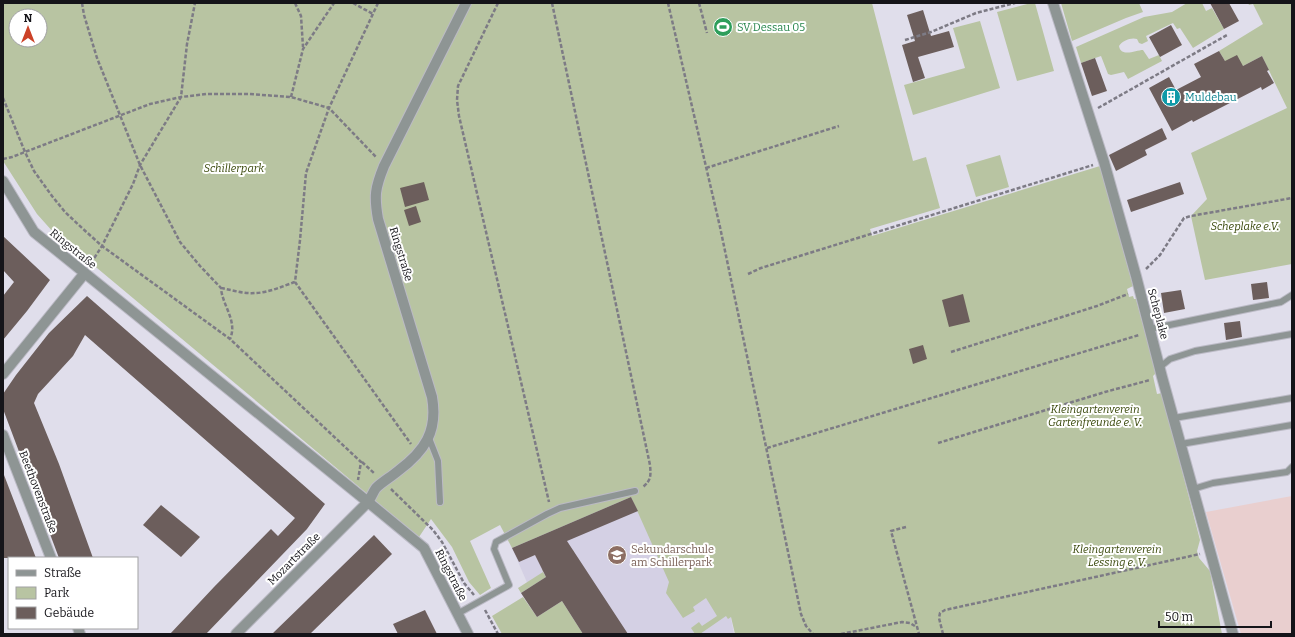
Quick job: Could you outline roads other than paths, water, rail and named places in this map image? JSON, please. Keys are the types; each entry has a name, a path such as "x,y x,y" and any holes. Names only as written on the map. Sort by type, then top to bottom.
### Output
{"street":[{"name":"Ringstraße","path":"368,502 376,489 418,453 428,438 433,426 434,415 432,397 378,219 375,204 375,192 384,166 466,3"},
{"name":"Scheplake","path":"1053,3 1104,162 1233,634"},
{"name":"Ringstraße","path":"3,181 34,232 424,548 468,634"},
{"path":"3,374 84,274"},
{"name":"Beethovenstraße","path":"3,435 51,557"},
{"name":"Mozartstraße","path":"236,634 368,502"}],"lane":[{"path":"1150,330 1281,302 1292,295"},
{"path":"1161,372 1170,359 1195,351 1292,334"},
{"path":"1174,418 1292,398"},
{"path":"1181,444 1292,425"},
{"path":"428,438 438,461 440,502"},
{"path":"1193,489 1213,483 1287,472 1292,467"},
{"path":"457,614 509,585 494,549 496,542 560,508 635,490"}],"place":[{"name":"SV Dessau 05","path":"723,27"},
{"name":"Muldebau","path":"1171,97"},
{"name":"Sekundarschule am Schillerpark","path":"617,555"}],"park label":[{"name":"Schillerpark","path":"234,168"},
{"name":"Scheplake e.V.","path":"1245,226"},
{"name":"Kleingartenverein Gartenfreunde e. V.","path":"1095,415"},
{"name":"Kleingartenverein Lessing e. V.","path":"1117,555"}]}
